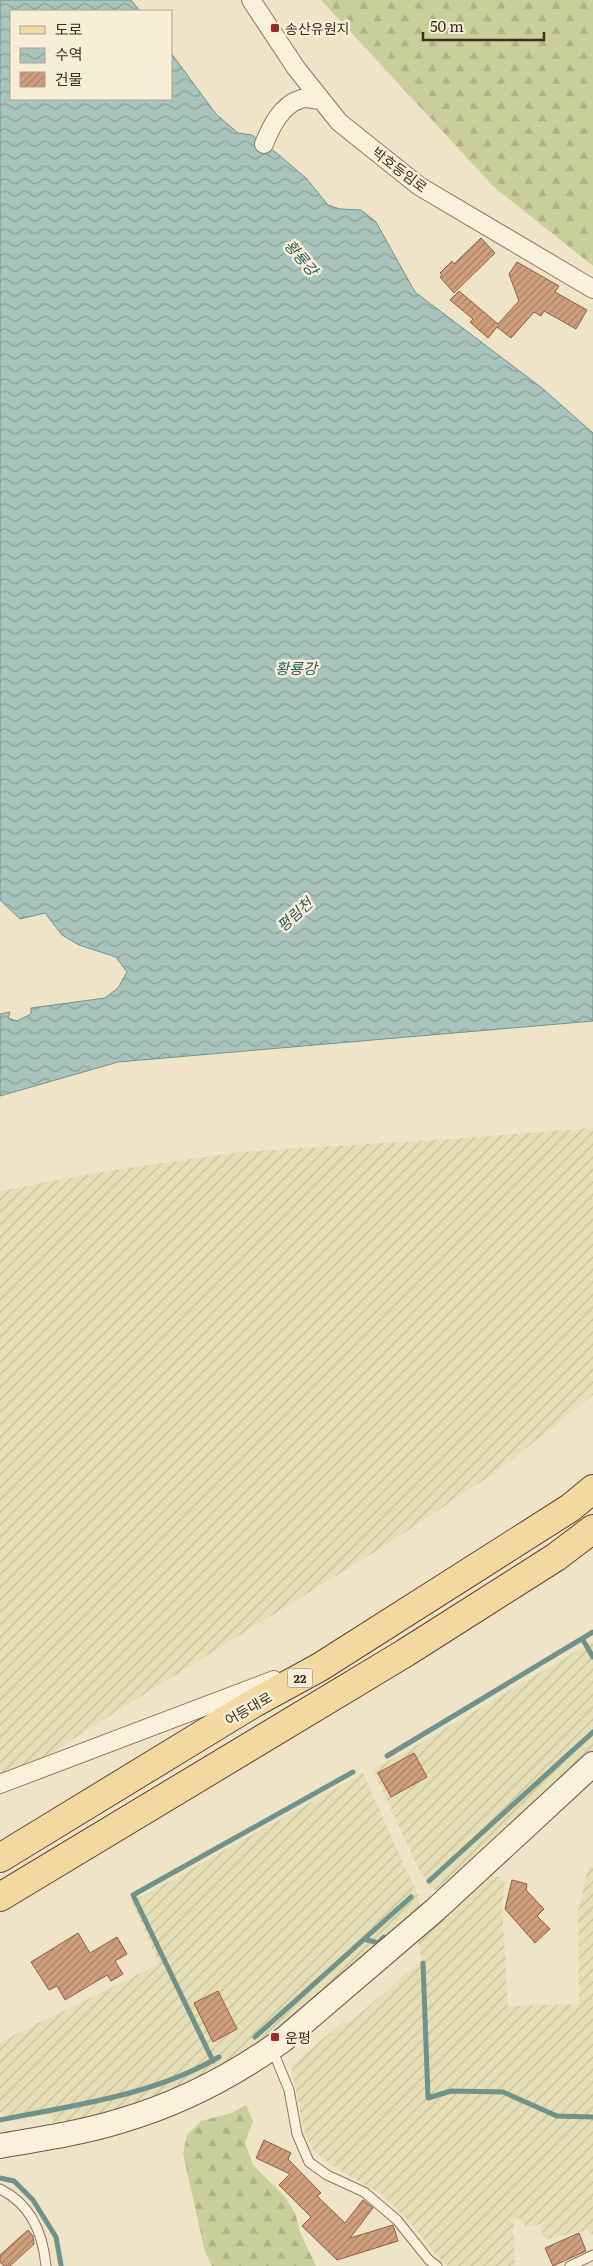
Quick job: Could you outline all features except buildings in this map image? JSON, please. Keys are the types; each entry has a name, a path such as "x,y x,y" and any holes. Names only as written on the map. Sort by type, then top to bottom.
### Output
{"main road":[{"name":"어등대로","path":"0,1858 254,1703 337,1656 570,1508 593,1489"},
{"name":"22","path":"0,1897 413,1648 556,1557 593,1529"},
{"path":"0,2146 119,2122 168,2105 218,2082 272,2048 435,1910 593,1764"}],"street":[{"name":"박호등임로","path":"252,0 296,68 338,122 419,186 593,289"},
{"path":"264,144 273,123 286,109 302,99 322,100"},
{"path":"0,1784 337,1656"}],"lane":[{"path":"272,2048 289,2090 297,2134 309,2162 327,2175 364,2192 398,2220 429,2260 437,2266"},
{"path":"0,2189 11,2194 25,2207 35,2222 45,2250 46,2266"},
{"path":"570,2266 593,2255"}],"shaded area":[{"path":"593,1128 593,1395 499,1470 389,1543 122,1708 0,1786 0,1191 100,1172 240,1152"},
{"path":"593,1641 593,1755 441,1894 430,1886 420,1872 373,1769 419,1744"},
{"path":"363,1773 419,1898 420,1905 417,1913 282,2030 271,2033 259,2044 173,2096 55,2129 51,2114 14,2120 0,2112 0,2042 157,1965 157,1959 132,1902"},
{"path":"589,1866 593,1867 593,2236 588,2230 548,2239 543,2238 541,2224 526,2227 520,2218 513,2219 515,2266 448,2266 435,2254 410,2222 381,2194 333,2166 314,2151 304,2131 291,2066 344,2021 349,2023 422,1960 417,1937 487,1876 500,1877 505,1883 502,1905 508,2006 579,2004 578,1911"}],"green space":[{"path":"321,0 593,0 593,266 494,187"},
{"path":"246,2105 253,2121 245,2143 253,2165 285,2197 295,2213 300,2232 316,2266 212,2266 205,2252 183,2154 187,2135 201,2121 231,2113"}],"water":[{"name":"황룡강","path":"0,0 131,0 139,10 10,10 10,100 172,100 172,54 216,114 238,133 252,135 279,155 307,179 328,205 340,209 361,210 376,222 415,292 542,388 593,433 593,1021 118,1062 0,1096 0,1014 10,1012 8,1018 17,1021 31,1014 31,1008 105,998 118,988 127,972 116,957 79,945 62,935 45,913 20,919 0,900"}],"waterway":[{"path":"387,1756 593,1632"},
{"path":"583,1640 593,1657"},
{"path":"429,1881 593,1732"},
{"path":"213,2061 133,1895 353,1772"},
{"path":"255,2037 411,1897"},
{"path":"364,1939 378,1943 384,1937 388,1940"},
{"path":"423,1963 428,2098 451,2091 503,2092 557,2116 593,2117"},
{"path":"0,2120 84,2104 140,2090 167,2081 219,2057"},
{"path":"0,2178 14,2181 33,2200 56,2237 61,2265"}],"place":[{"name":"송산유원지","path":"275,28"},
{"name":"운평","path":"275,2037"}],"water label":[{"name":"평림천","path":"294,914"}]}
